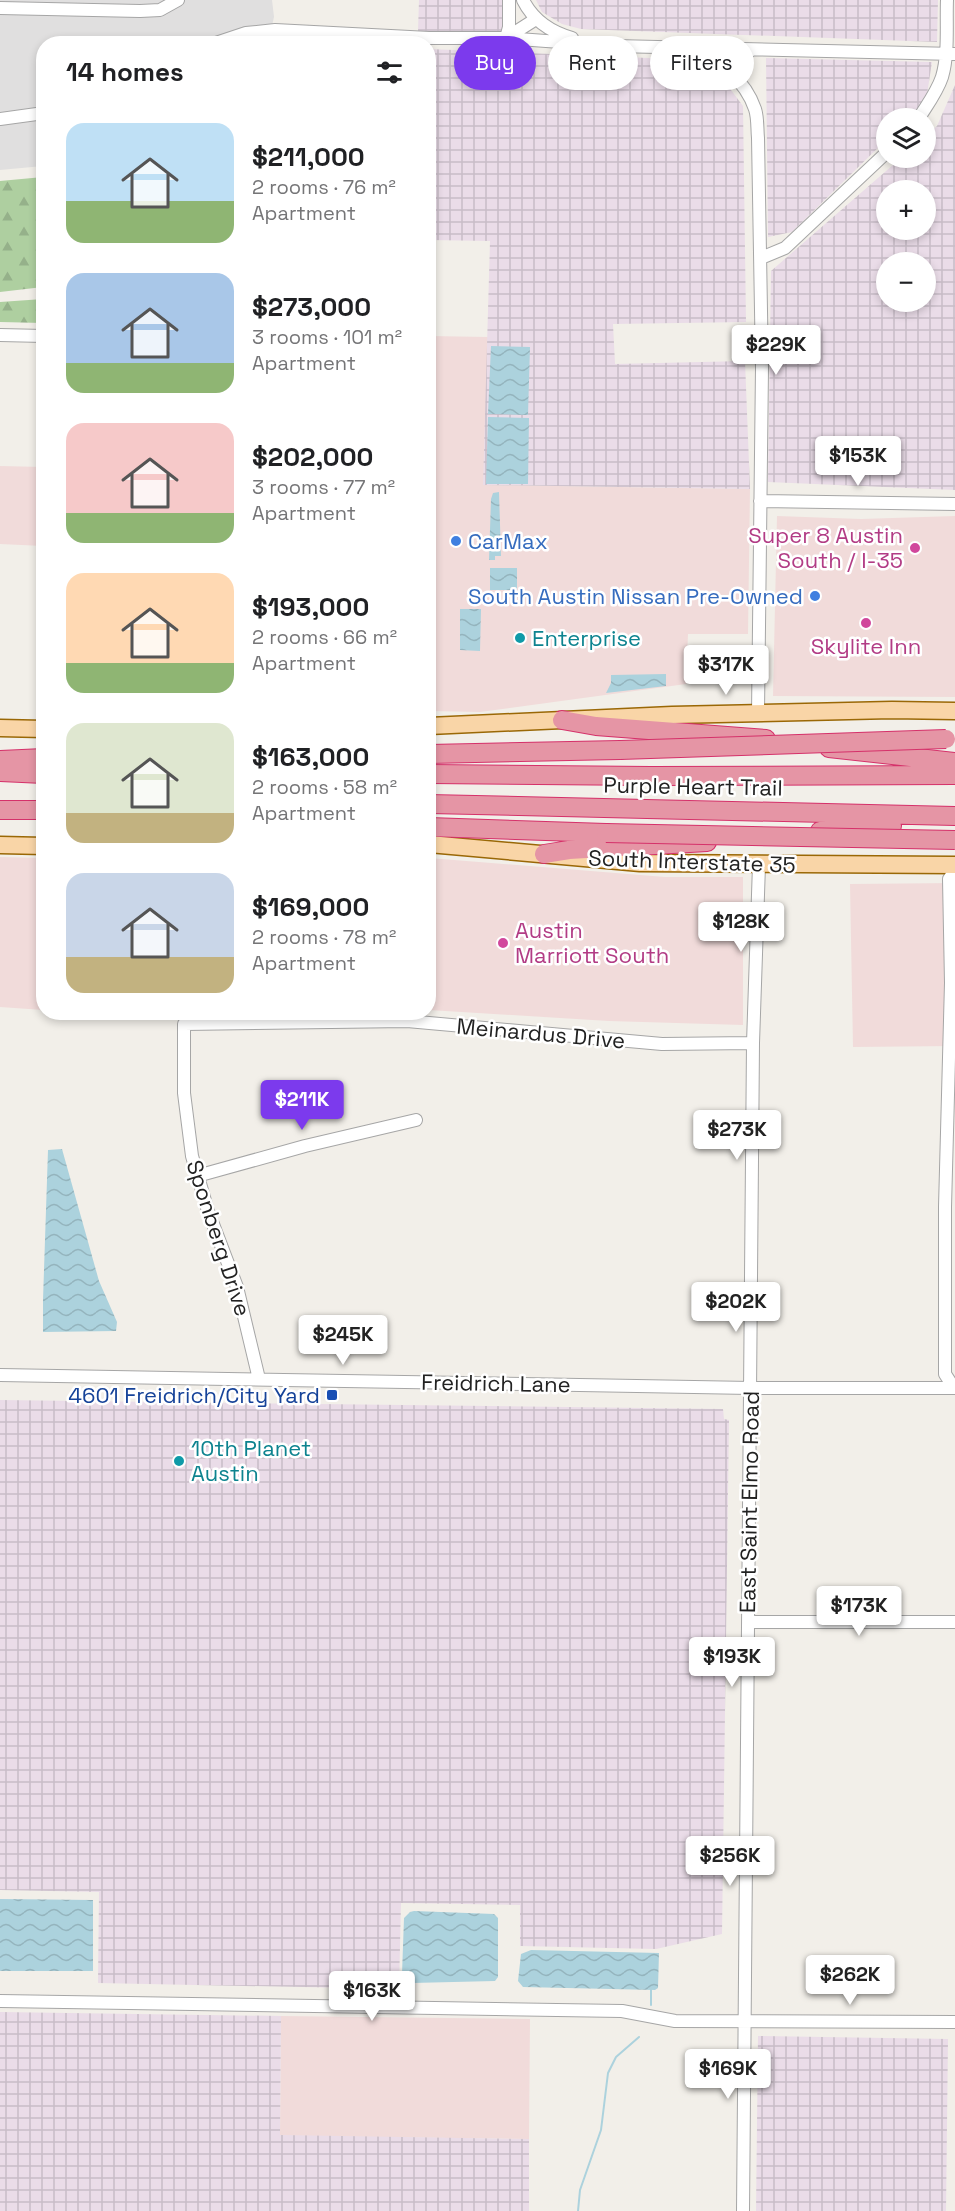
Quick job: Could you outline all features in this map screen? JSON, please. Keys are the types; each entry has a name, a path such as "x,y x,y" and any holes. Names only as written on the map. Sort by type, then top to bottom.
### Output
{"highway":[{"path":"562,720 596,726 773,740 862,753 955,762"},
{"path":"436,754 952,738"},
{"path":"0,760 36,758"},
{"path":"0,772 36,774"},
{"name":"Purple Heart Trail","path":"436,774 955,775"},
{"name":"Purple Heart Trail","path":"436,804 952,816"},
{"path":"0,810 36,810"},
{"path":"544,854 569,850 722,842 825,830 913,824 952,816"},
{"path":"436,827 955,840"}],"main road":[{"path":"436,726 758,713 955,711"},
{"path":"0,728 36,729"},
{"path":"0,845 36,846"},
{"name":"South Interstate 35","path":"436,845 640,863 955,865"}],"street":[{"path":"0,8 140,11 160,10 178,0"},
{"path":"507,36 509,27 509,0"},
{"path":"523,0 536,20 566,36"},
{"path":"926,108 933,97 950,55 947,0"},
{"path":"509,36 536,20"},
{"path":"237,36 275,30 390,36"},
{"path":"275,30 275,36"},
{"path":"436,38 454,38"},
{"path":"754,50 950,55"},
{"path":"745,90 755,109 758,138 761,258 758,713"},
{"path":"0,119 36,114"},
{"path":"761,258 785,248 876,162"},
{"path":"0,335 36,336"},
{"path":"760,501 955,504"},
{"name":"East Saint Elmo Road","path":"743,2211 753,1043 759,865"},
{"path":"955,870 949,879 953,983 945,1374 955,1387"},
{"name":"Meinardus Drive","path":"184,1024 407,1021 662,1044 753,1043"},
{"name":"Sponberg Drive","path":"184,1024 185,1107 197,1176 237,1287 259,1379"},
{"path":"197,1176 305,1146 416,1120"},
{"name":"Freidrich Lane","path":"0,1375 751,1388 955,1387"},
{"path":"748,1622 955,1622"},
{"path":"0,2001 622,2011 675,2021 955,2022"}],"shaded area":[{"path":"0,0 272,0 274,17 270,36 36,36 36,167 0,170"},
{"path":"419,0 502,0 502,31 418,31"},
{"path":"536,0 938,0 937,42 581,29 562,24 542,12"},
{"path":"436,49 454,50 454,90 536,90 536,53 548,54 548,90 638,90 638,58 650,58 650,90 731,90 743,106 746,322 613,324 615,364 745,361 750,489 483,485 490,241 436,240"},
{"path":"766,58 932,62 926,101 919,108 876,108 876,150 792,232 768,237"},
{"path":"955,85 955,490 768,482 771,271 889,168 936,168 936,127"},
{"path":"436,336 488,337 484,485 750,489 748,634 688,634 686,684 480,712 436,711"},
{"path":"0,466 36,467 36,546 0,544"},
{"path":"777,516 861,519 955,516 955,697 773,696"},
{"path":"0,857 36,858 36,1010 0,1007"},
{"path":"436,859 665,877 743,877 743,1025 609,1021 436,1010"},
{"path":"955,883 955,1046 853,1047 850,884"},
{"path":"0,1400 723,1409 724,1419 729,1420 722,1934 656,1949 520,1946 520,1905 401,1903 399,1989 98,1983 99,1892 0,1890"},
{"path":"0,2012 281,2016 280,2135 529,2139 529,2211 0,2211"},
{"path":"281,2016 530,2019 529,2139 280,2136"},
{"path":"758,2036 948,2039 946,2211 756,2211"}],"green space":[{"path":"36,178 36,288 0,292 0,181"},
{"path":"36,299 36,323 0,322 0,302"}],"water":[{"path":"491,346 530,347 528,415 488,414"},
{"path":"488,417 529,418 528,484 486,484"},
{"path":"499,492 501,556 495,556 495,560 489,560 491,499 493,493"},
{"path":"490,568 517,568 517,590 490,590"},
{"path":"460,609 481,609 480,651 460,650"},
{"path":"666,674 666,686 606,693 611,683 611,675"},
{"path":"62,1149 99,1281 117,1322 116,1331 43,1332 48,1150"},
{"path":"0,1899 93,1900 93,1971 0,1971"},
{"path":"414,1911 494,1914 498,1918 498,1977 495,1981 407,1982 402,1974 404,1918"},
{"path":"531,1950 659,1953 658,1988 655,1990 523,1987 518,1981 521,1954"}],"waterway":[{"path":"651,1988 651,2005"},
{"path":"578,2211 580,2190 601,2130 608,2073 616,2057 639,2037"}],"place":[{"name":"CarMax","path":"456,541"},
{"name":"Super 8 Austin South / I-35","path":"915,548"},
{"name":"South Austin Nissan Pre-Owned","path":"815,596"},
{"name":"Skylite Inn","path":"866,623"},
{"name":"Enterprise","path":"520,638"},
{"name":"Austin Marriott South","path":"503,943"},
{"name":"4601 Freidrich/City Yard","path":"332,1395"},
{"name":"10th Planet Austin","path":"179,1461"}]}
